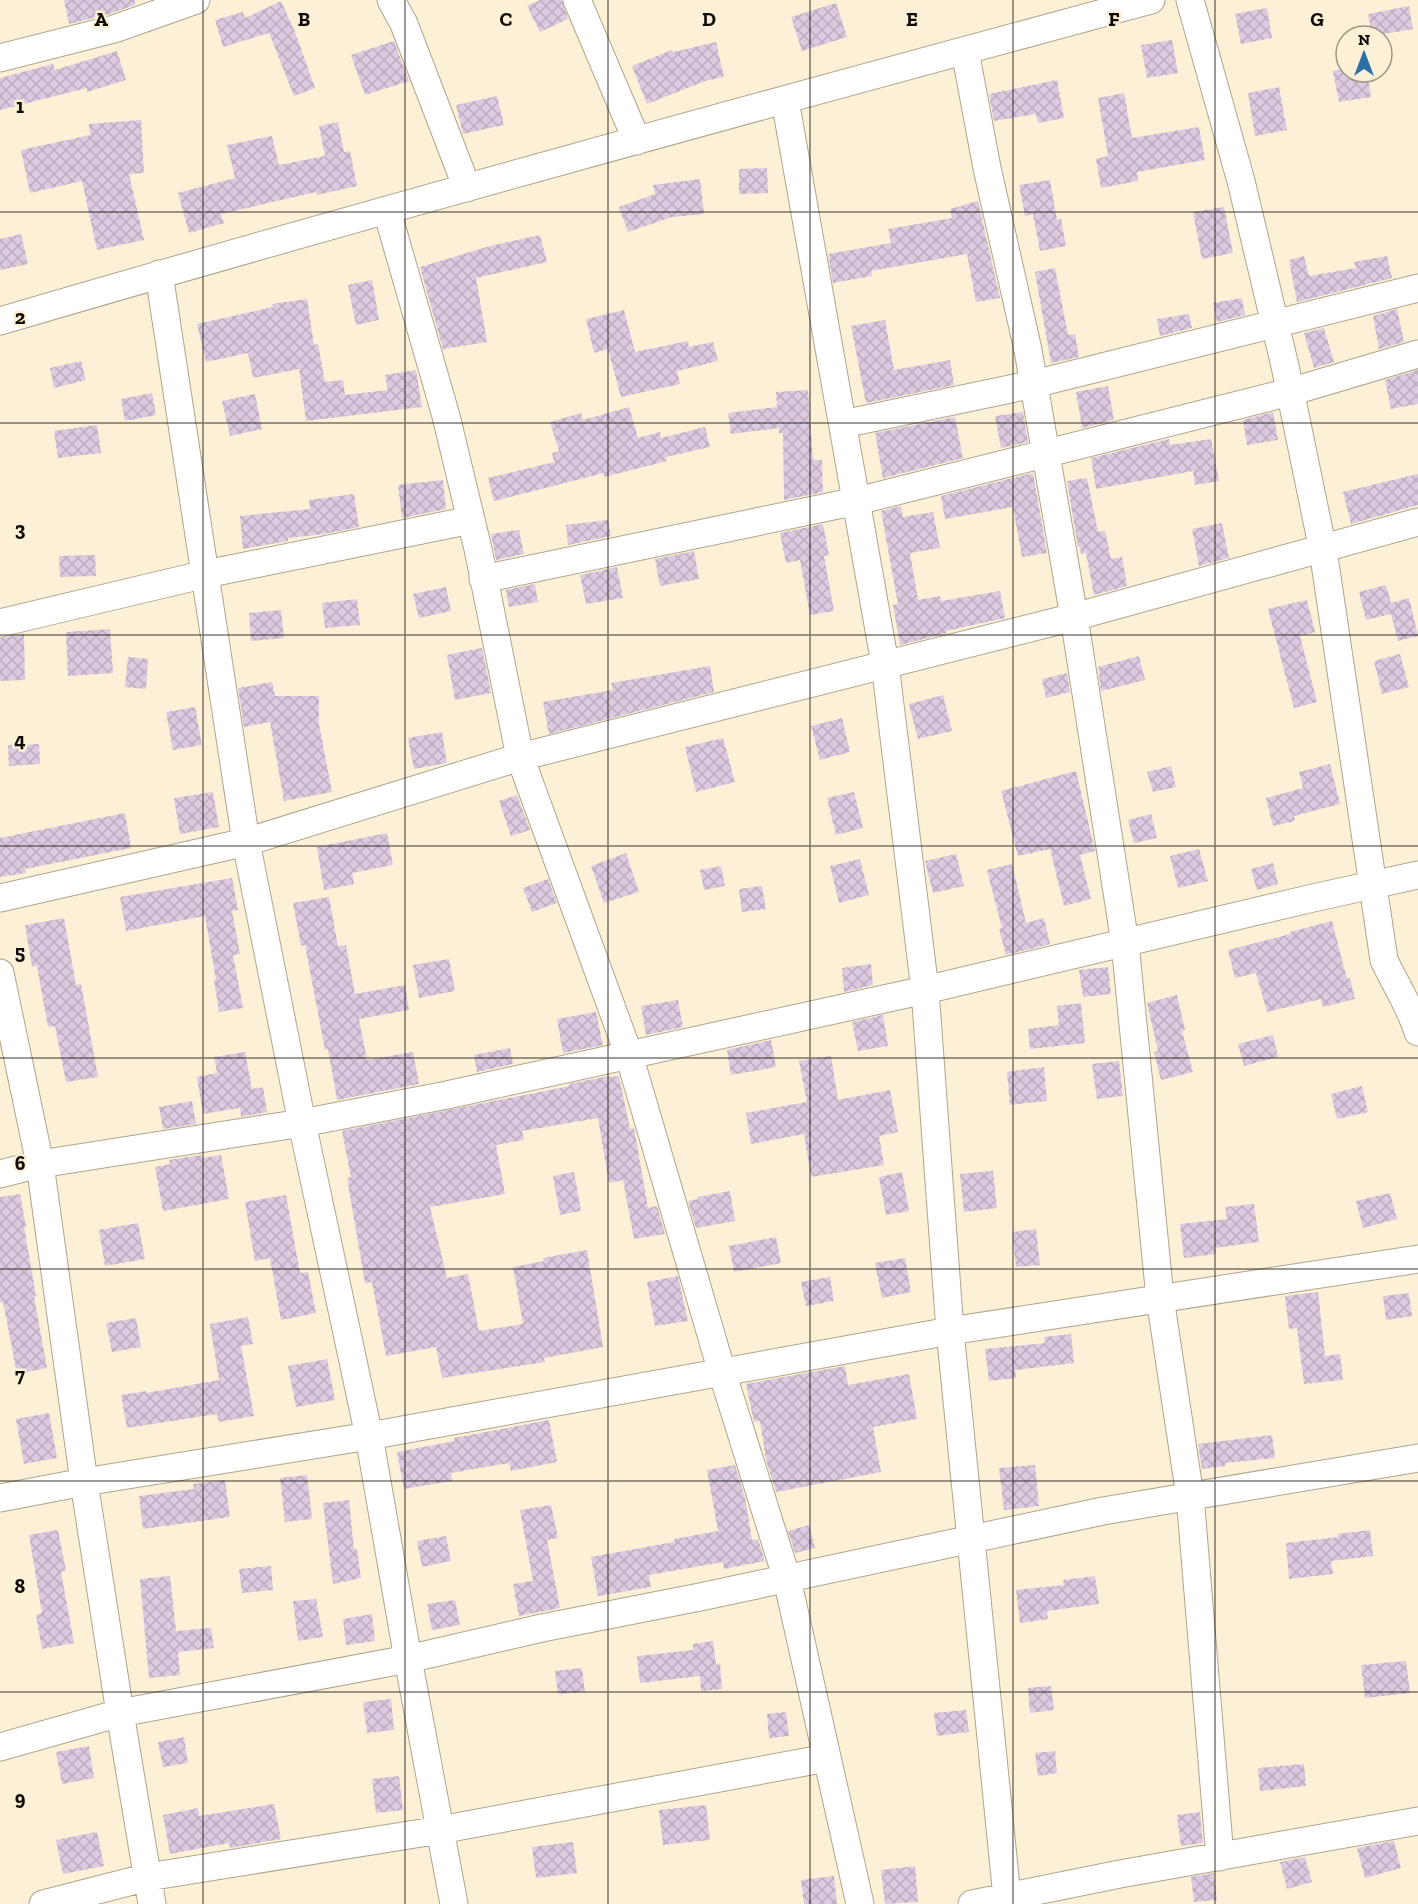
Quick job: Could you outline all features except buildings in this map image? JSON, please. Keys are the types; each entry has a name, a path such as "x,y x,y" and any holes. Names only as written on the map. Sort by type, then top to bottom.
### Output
{"street":[{"path":"0,58 114,28 196,0"},
{"path":"391,0 404,24 467,188"},
{"path":"577,0 637,141"},
{"path":"0,321 467,188 1152,0"},
{"path":"1190,0 1241,181 1290,392 1323,550 1384,960 1397,989 1412,1012 1418,1032"},
{"path":"965,51 987,168 1034,384 1074,617 1125,943 1160,1298 1190,1496 1220,1857"},
{"path":"785,100 885,664 925,990 950,1331 1007,1897"},
{"path":"387,211 446,416 471,520 520,757 629,1055 722,1372 787,1579 860,1904"},
{"path":"159,274 246,842 302,1123 369,1436 454,1904"},
{"path":"843,424 1034,384 1418,288"},
{"path":"483,579 857,501 1290,392 1418,354"},
{"path":"0,623 206,574 471,520"},
{"path":"0,898 246,842 520,757 1074,617 1418,522"},
{"path":"0,1174 40,1164 302,1123 447,1095 925,990 1418,875"},
{"path":"0,973 40,1164 84,1482 152,1904"},
{"path":"0,1497 369,1436 950,1331 1418,1259"},
{"path":"0,1747 120,1713 408,1659 542,1628 787,1579 1103,1511 1418,1458"},
{"path":"43,1904 148,1877 440,1830 827,1758"},
{"path":"972,1904 1120,1874 1418,1821"}]}
